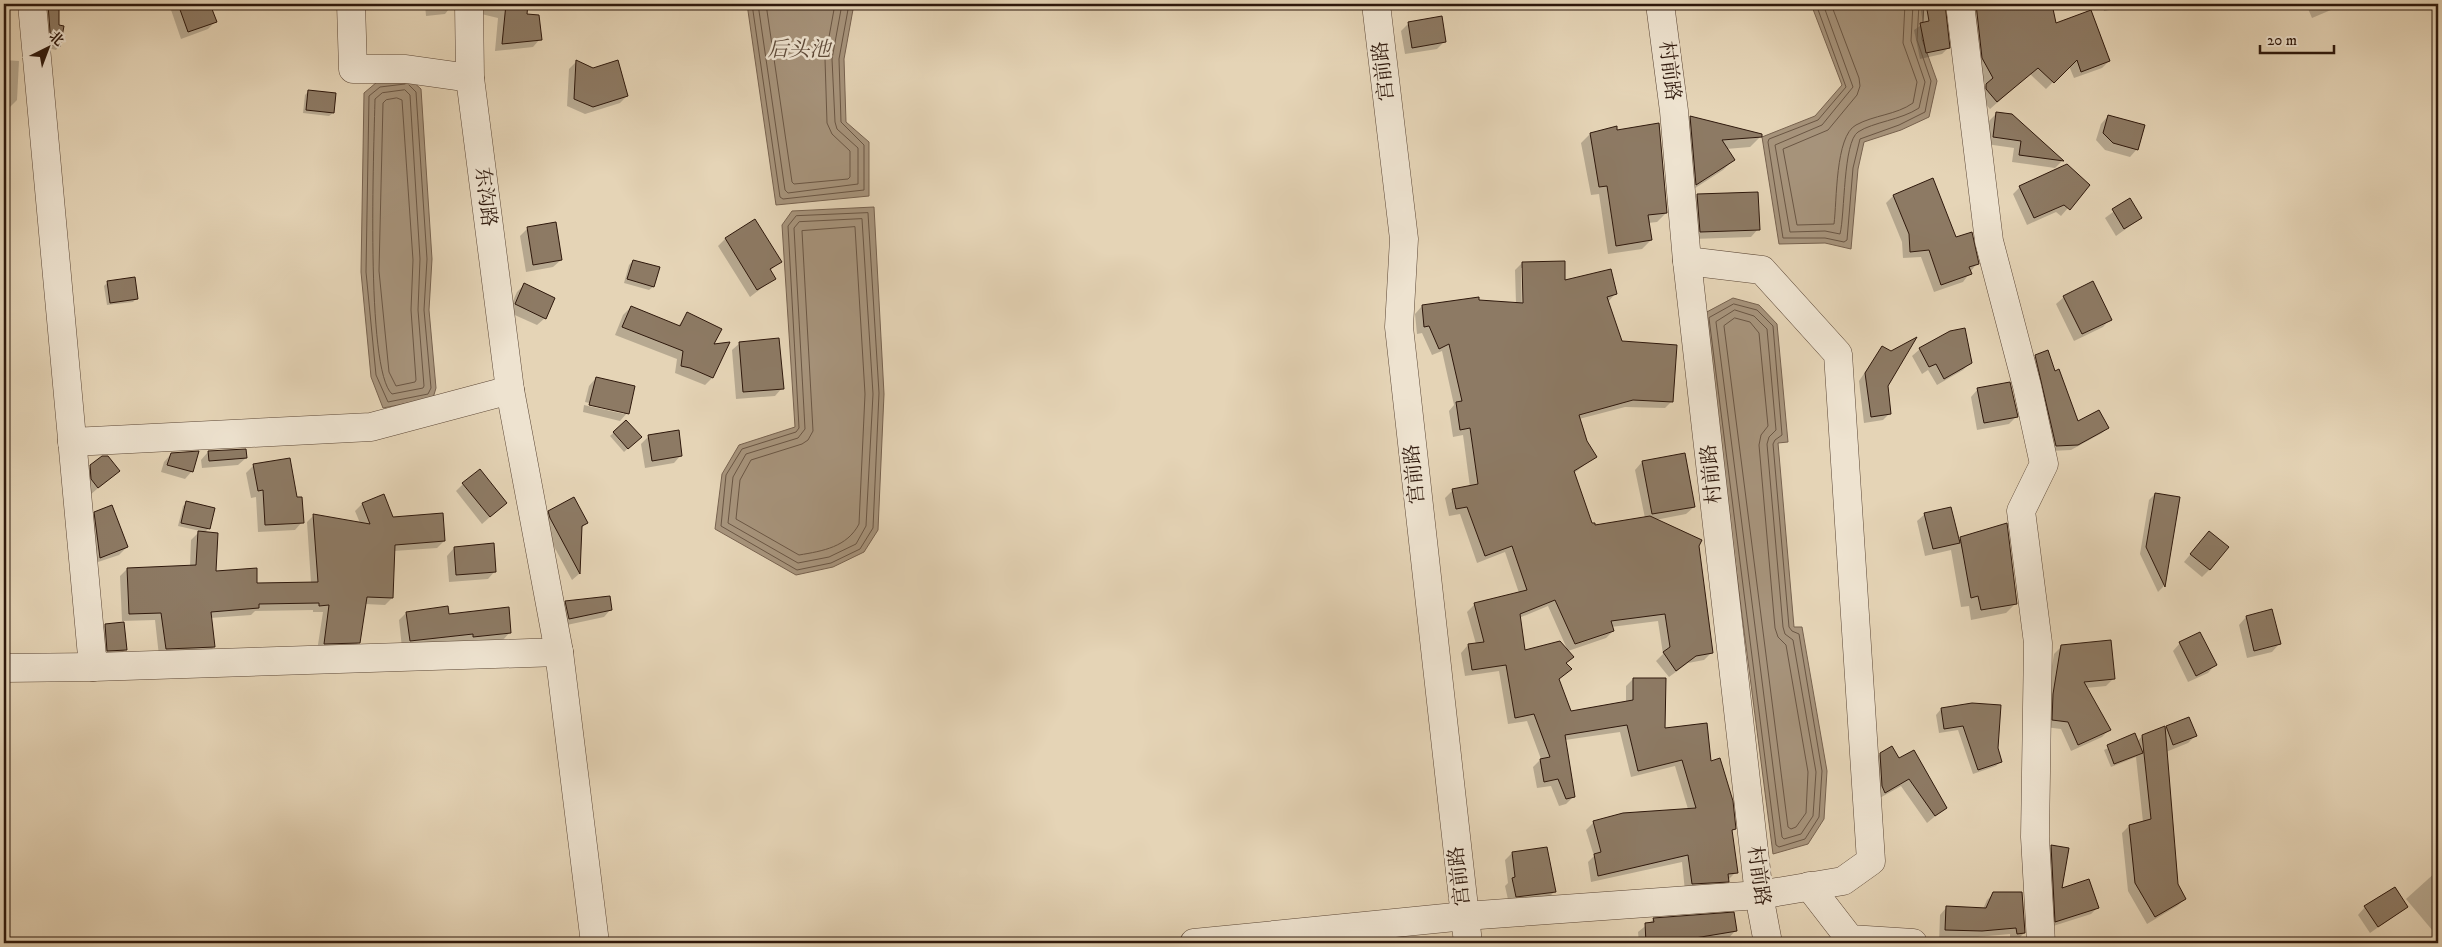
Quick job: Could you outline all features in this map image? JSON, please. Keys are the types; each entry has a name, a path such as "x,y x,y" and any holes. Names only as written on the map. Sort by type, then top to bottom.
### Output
{"street":[{"path":"32,4 93,667"},
{"path":"351,4 353,70 406,69 470,78"},
{"name":"东沟路","path":"469,4 470,78 510,390 559,652 595,943"},
{"name":"宫前路","path":"1376,4 1404,239 1399,327 1468,943"},
{"name":"村前路","path":"1660,4 1674,111 1687,261 1759,895 1768,943"},
{"path":"1960,4 1989,240 2027,386 2044,464 2021,511 2038,643 2035,837 2041,943"},
{"path":"1194,943 1465,916 1759,895 1843,881 1871,861 1838,354 1762,270 1687,261"},
{"path":"72,442 371,427 510,390"},
{"path":"4,668 93,667 559,652"},
{"path":"1809,886 1850,940 1913,943"}],"water":[{"name":"后头池","path":"747,4 854,4 844,59 846,122 869,142 869,196 776,205"},
{"path":"1811,4 1924,4 1922,39 1937,81 1929,117 1901,130 1864,142 1858,169 1851,249 1825,243 1779,244 1762,137 1815,116 1842,85"},
{"path":"410,79 421,89 432,259 429,310 436,388 433,398 383,408 371,377 361,272 364,93 377,82"},
{"path":"874,207 884,394 878,530 864,552 833,567 796,575 715,529 722,474 739,445 795,427 782,225 792,211"},
{"path":"1733,298 1759,305 1777,324 1788,442 1778,443 1794,627 1802,627 1827,771 1824,819 1808,844 1773,854 1703,314"}],"building":[{"path":"48,4 59,4 59,25 64,26 60,47 51,45"},
{"path":"178,4 210,4 217,22 188,32"},
{"path":"506,4 528,4 527,14 539,15 542,40 502,44"},
{"path":"1926,4 1945,4 1950,48 1926,53 1920,23 1929,21"},
{"path":"1976,4 2052,4 2056,23 2091,10 2110,61 2081,72 2077,60 2054,83 2038,68 1997,102 1986,89 1986,84 1993,78 1982,58"},
{"path":"1442,16 1446,42 1412,48 1408,22"},
{"path":"576,60 593,68 618,60 628,96 593,107 574,99"},
{"path":"308,90 336,93 334,113 306,110"},
{"path":"1996,112 2012,114 2064,161 2019,155 2021,141 1993,137"},
{"path":"2108,115 2145,125 2138,150 2113,143 2103,133"},
{"path":"1690,116 1762,134 1762,137 1722,140 1735,160 1696,185"},
{"path":"1659,123 1667,213 1648,215 1652,240 1616,246 1607,186 1599,187 1590,133 1617,126 1617,130"},
{"path":"2067,164 2090,185 2070,210 2064,205 2034,218 2019,186"},
{"path":"1933,178 1956,237 1972,232 1979,264 1969,267 1972,274 1941,285 1929,250 1910,252 1909,234 1893,195"},
{"path":"1758,192 1760,230 1700,232 1697,194"},
{"path":"2130,198 2142,218 2124,229 2112,209"},
{"path":"755,219 782,262 770,269 776,279 757,290 725,238"},
{"path":"556,222 562,260 533,265 527,227"},
{"path":"633,260 660,267 654,287 627,279"},
{"path":"1565,261 1565,280 1611,269 1617,294 1607,297 1622,341 1677,345 1673,402 1633,400 1579,415 1587,441 1597,457 1574,471 1592,523 1595,523 1595,525 1650,516 1702,540 1699,546 1713,653 1696,656 1676,671 1663,652 1670,647 1665,614 1611,621 1614,631 1575,644 1555,600 1520,614 1525,650 1560,641 1574,657 1566,663 1572,669 1559,679 1571,711 1633,700 1633,678 1666,678 1665,728 1707,723 1711,761 1720,758 1733,801 1736,829 1732,830 1738,873 1728,874 1729,882 1692,884 1688,855 1598,876 1594,854 1601,852 1593,821 1623,813 1696,808 1682,760 1638,771 1627,725 1565,735 1575,797 1566,799 1558,779 1544,782 1540,759 1550,757 1534,714 1515,718 1506,665 1472,670 1468,644 1484,642 1474,603 1527,590 1512,546 1485,556 1467,507 1456,509 1452,489 1478,484 1470,428 1460,430 1456,402 1462,401 1449,344 1439,349 1429,326 1424,327 1422,305 1479,297 1479,300 1523,303 1522,262"},
{"path":"135,277 138,299 110,303 107,281"},
{"path":"2093,281 2112,320 2082,334 2063,296"},
{"path":"524,283 555,298 546,319 515,304"},
{"path":"631,306 680,326 687,312 722,329 714,344 730,342 713,378 681,366 683,351 622,327"},
{"path":"1965,328 1972,363 1944,379 1936,364 1929,367 1919,348 1950,331"},
{"path":"1917,337 1888,386 1891,414 1871,417 1865,373 1882,346 1891,351"},
{"path":"779,338 784,389 743,392 739,342"},
{"path":"2048,350 2055,371 2059,369 2078,421 2099,410 2109,428 2078,445 2056,446 2035,355"},
{"path":"596,377 635,386 629,414 589,405"},
{"path":"2010,382 2018,417 1984,423 1977,388"},
{"path":"626,420 642,437 628,449 613,432"},
{"path":"679,430 682,456 652,461 648,435"},
{"path":"246,449 247,458 209,461 208,451"},
{"path":"199,451 193,472 167,465 171,453"},
{"path":"1685,453 1695,507 1652,514 1642,461"},
{"path":"102,456 108,456 120,471 98,488 91,479 90,465"},
{"path":"290,458 297,497 302,497 304,523 265,525 263,490 258,491 253,464"},
{"path":"480,469 507,503 490,517 462,483"},
{"path":"2155,493 2180,497 2165,587 2146,547"},
{"path":"384,494 393,517 443,513 445,541 395,545 393,598 367,597 360,643 324,644 329,605 319,606 319,603 259,604 259,608 211,612 215,647 166,649 161,613 129,614 127,568 196,565 198,531 218,533 216,571 257,568 257,583 318,582 313,514 370,524 362,503"},
{"path":"574,497 588,523 582,526 580,574 548,511"},
{"path":"186,501 215,508 210,529 181,523"},
{"path":"112,505 128,547 100,558 94,512"},
{"path":"1951,507 1960,543 1933,549 1924,513"},
{"path":"2007,523 2017,604 1981,610 1978,596 1971,598 1960,537"},
{"path":"2209,531 2229,547 2210,570 2190,554"},
{"path":"494,543 496,572 456,575 454,547"},
{"path":"610,596 612,610 569,619 565,601"},
{"path":"448,606 449,614 509,607 511,633 473,637 473,634 410,641 406,612"},
{"path":"2272,609 2281,644 2254,651 2246,616"},
{"path":"124,622 127,650 107,651 105,624"},
{"path":"2200,632 2217,665 2196,676 2179,642"},
{"path":"2111,640 2115,679 2084,682 2111,730 2078,745 2068,722 2052,720 2053,694 2061,645"},
{"path":"1972,703 2001,705 1998,748 2002,762 1978,770 1963,726 1944,729 1941,708"},
{"path":"2189,717 2197,736 2173,745 2166,726"},
{"path":"2165,726 2178,884 2186,899 2155,917 2135,883 2129,825 2151,819 2142,735"},
{"path":"2135,733 2143,753 2114,764 2107,745"},
{"path":"1892,746 1899,758 1914,750 1947,808 1935,816 1909,779 1885,793 1882,786 1880,753"},
{"path":"2051,845 2069,848 2062,888 2089,879 2099,908 2055,922"},
{"path":"1547,847 1556,892 1516,897 1512,878 1515,877 1512,852"},
{"path":"2395,887 2408,907 2378,927 2364,906"},
{"path":"1993,892 2022,892 2025,933 2017,934 2016,928 1982,931 1945,930 1946,906 1986,908"},
{"path":"1734,912 1737,931 1689,939 1689,943 1646,943 1645,923 1654,922 1653,918"}]}
